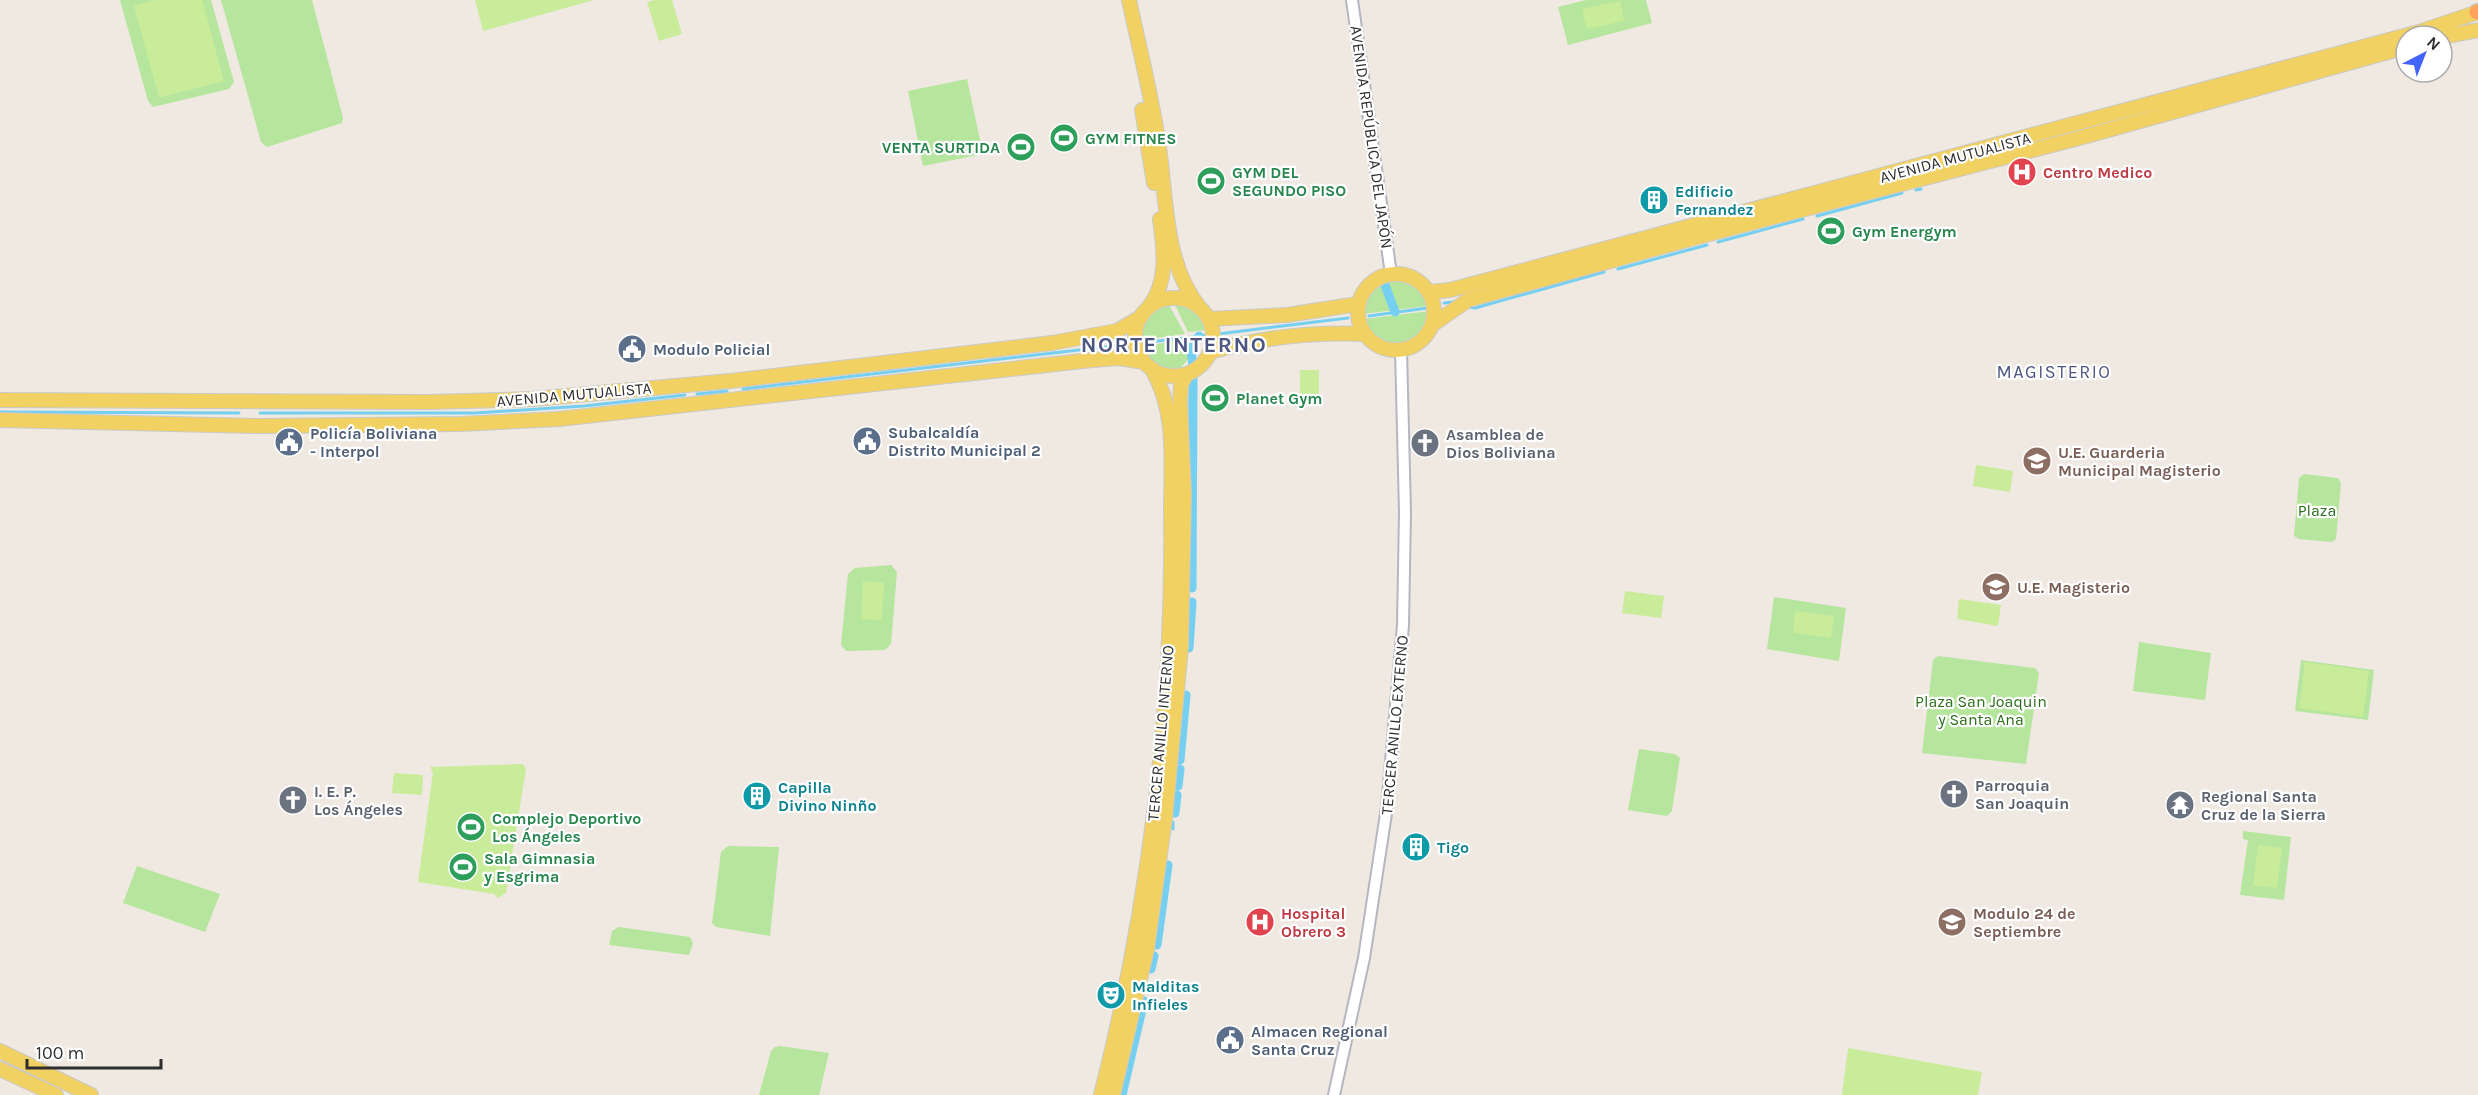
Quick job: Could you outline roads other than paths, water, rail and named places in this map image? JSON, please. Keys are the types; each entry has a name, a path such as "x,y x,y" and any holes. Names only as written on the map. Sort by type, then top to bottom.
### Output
{"main road":[{"path":"1120,0 1146,131 1164,253 1164,272 1160,290 1135,332 1137,348 1148,366 1168,375 1186,374 1197,369 1210,352 1213,335 1204,313 1188,293 1175,258 1158,138 1129,0"},
{"name":"AVENIDA MUTUALISTA","path":"1429,292 1449,290 1991,147 2419,32 2478,12"},
{"path":"2454,35 2478,30"},
{"name":"AVENIDA MUTUALISTA","path":"1432,325 1468,300 1701,236 1952,173 2394,50"},
{"path":"2004,158 2013,146 2040,140 2047,132"},
{"path":"1952,173 1958,164 1986,155 1991,147"},
{"path":"1391,274 1412,277 1429,292 1434,302 1432,325 1421,341 1401,350 1381,347 1365,334 1358,314 1358,304 1362,293 1379,277 1391,274"},
{"path":"1145,312 1161,300 1175,298 1188,301 1204,313 1287,315 1358,304"},
{"name":"AVENIDA MUTUALISTA","path":"0,420 250,414 533,399 692,386 1101,336 1117,331 1145,312"},
{"path":"1210,352 1251,341 1321,332 1365,334"},
{"name":"AVENIDA MUTUALISTA","path":"0,400 460,424 559,419 1092,360 1119,358 1148,366"},
{"name":"TERCER ANILLO INTERNO","path":"1106,1093 1110,1056 1127,984 1144,884 1160,753 1168,651 1172,562 1172,478 1167,403 1148,366"},
{"name":"TERCER ANILLO INTERNO","path":"1106,1093 1146,946 1163,836 1179,667 1184,494 1180,400 1181,385 1186,374"},
{"path":"692,386 694,403"},
{"path":"1168,651 1173,643 1175,607 1181,593 1177,590 1178,506 1172,478"},
{"path":"1163,836 1157,823 1162,758 1160,753 1164,747 1169,683 1173,673 1179,667"},
{"path":"1110,1056 1118,1040 1136,951 1146,946 1138,937 1156,833 1152,818"},
{"path":"0,1051 91,1095"},
{"path":"0,1069 56,1095"}],"street":[{"name":"AVENIDA REPÚBLICA DEL JAPÓN","path":"1352,0 1391,274"},
{"name":"TERCER ANILLO EXTERNO","path":"1334,1095 1364,958 1388,797 1403,625 1405,512 1401,350"}],"waterway":[{"path":"1916,190 1921,189"},
{"path":"1817,216 1902,193"},
{"path":"1718,242 1803,219"},
{"path":"1618,269 1707,245"},
{"path":"1469,307 1475,308 1604,272"},
{"path":"1385,285 1395,312"},
{"path":"1444,303 1453,302"},
{"path":"1369,316 1427,308"},
{"path":"1218,334 1348,318"},
{"path":"1142,343 1208,335"},
{"path":"1193,366 1191,350 1199,336"},
{"path":"743,389 1131,344"},
{"path":"1192,588 1193,377"},
{"path":"697,394 727,391"},
{"path":"260,413 475,413 584,406 685,395"},
{"path":"0,412 239,413"},
{"path":"1189,648 1192,602"},
{"path":"1180,760 1186,695"},
{"path":"1178,786 1180,769"},
{"path":"1175,813 1177,795"},
{"path":"1173,822 1173,829"},
{"path":"1157,945 1168,865"},
{"path":"1151,969 1154,956"},
{"path":"1122,1095 1144,1001"}],"place":[{"name":"GYM FITNES","path":"1064,138"},
{"name":"VENTA SURTIDA","path":"1021,147"},
{"name":"Centro Medico","path":"2022,172"},
{"name":"GYM DEL SEGUNDO PISO","path":"1211,181"},
{"name":"Edificio Fernandez","path":"1654,200"},
{"name":"Gym Energym","path":"1831,231"},
{"name":"Modulo Policial","path":"632,349"},
{"name":"Planet Gym","path":"1215,398"},
{"name":"Subalcaldía Distrito Municipal 2","path":"867,441"},
{"name":"Policía Boliviana - Interpol","path":"289,442"},
{"name":"Asamblea de Dios Boliviana","path":"1425,443"},
{"name":"U.E. Guarderia Municipal Magisterio","path":"2037,461"},
{"name":"U.E. Magisterio","path":"1996,587"},
{"name":"Parroquia San Joaquin","path":"1954,794"},
{"name":"Capilla Divino Ninño","path":"757,796"},
{"name":"I. E. P. Los Ángeles","path":"293,800"},
{"name":"Regional Santa Cruz de la Sierra","path":"2180,805"},
{"name":"Complejo Deportivo Los Ángeles","path":"471,827"},
{"name":"Tigo","path":"1416,847"},
{"name":"Sala Gimnasia y Esgrima","path":"463,867"},
{"name":"Hospital Obrero 3","path":"1260,922"},
{"name":"Modulo 24 de Septiembre","path":"1952,922"},
{"name":"Malditas Infieles","path":"1111,995"},
{"name":"Almacen Regional Santa Cruz","path":"1230,1040"}],"district":[{"name":"NORTE INTERNO","path":"1174,344"},
{"name":"MAGISTERIO","path":"2054,372"}],"park label":[{"name":"Plaza","path":"2317,510"},
{"name":"Plaza San Joaquin y Santa Ana","path":"1981,710"}]}
